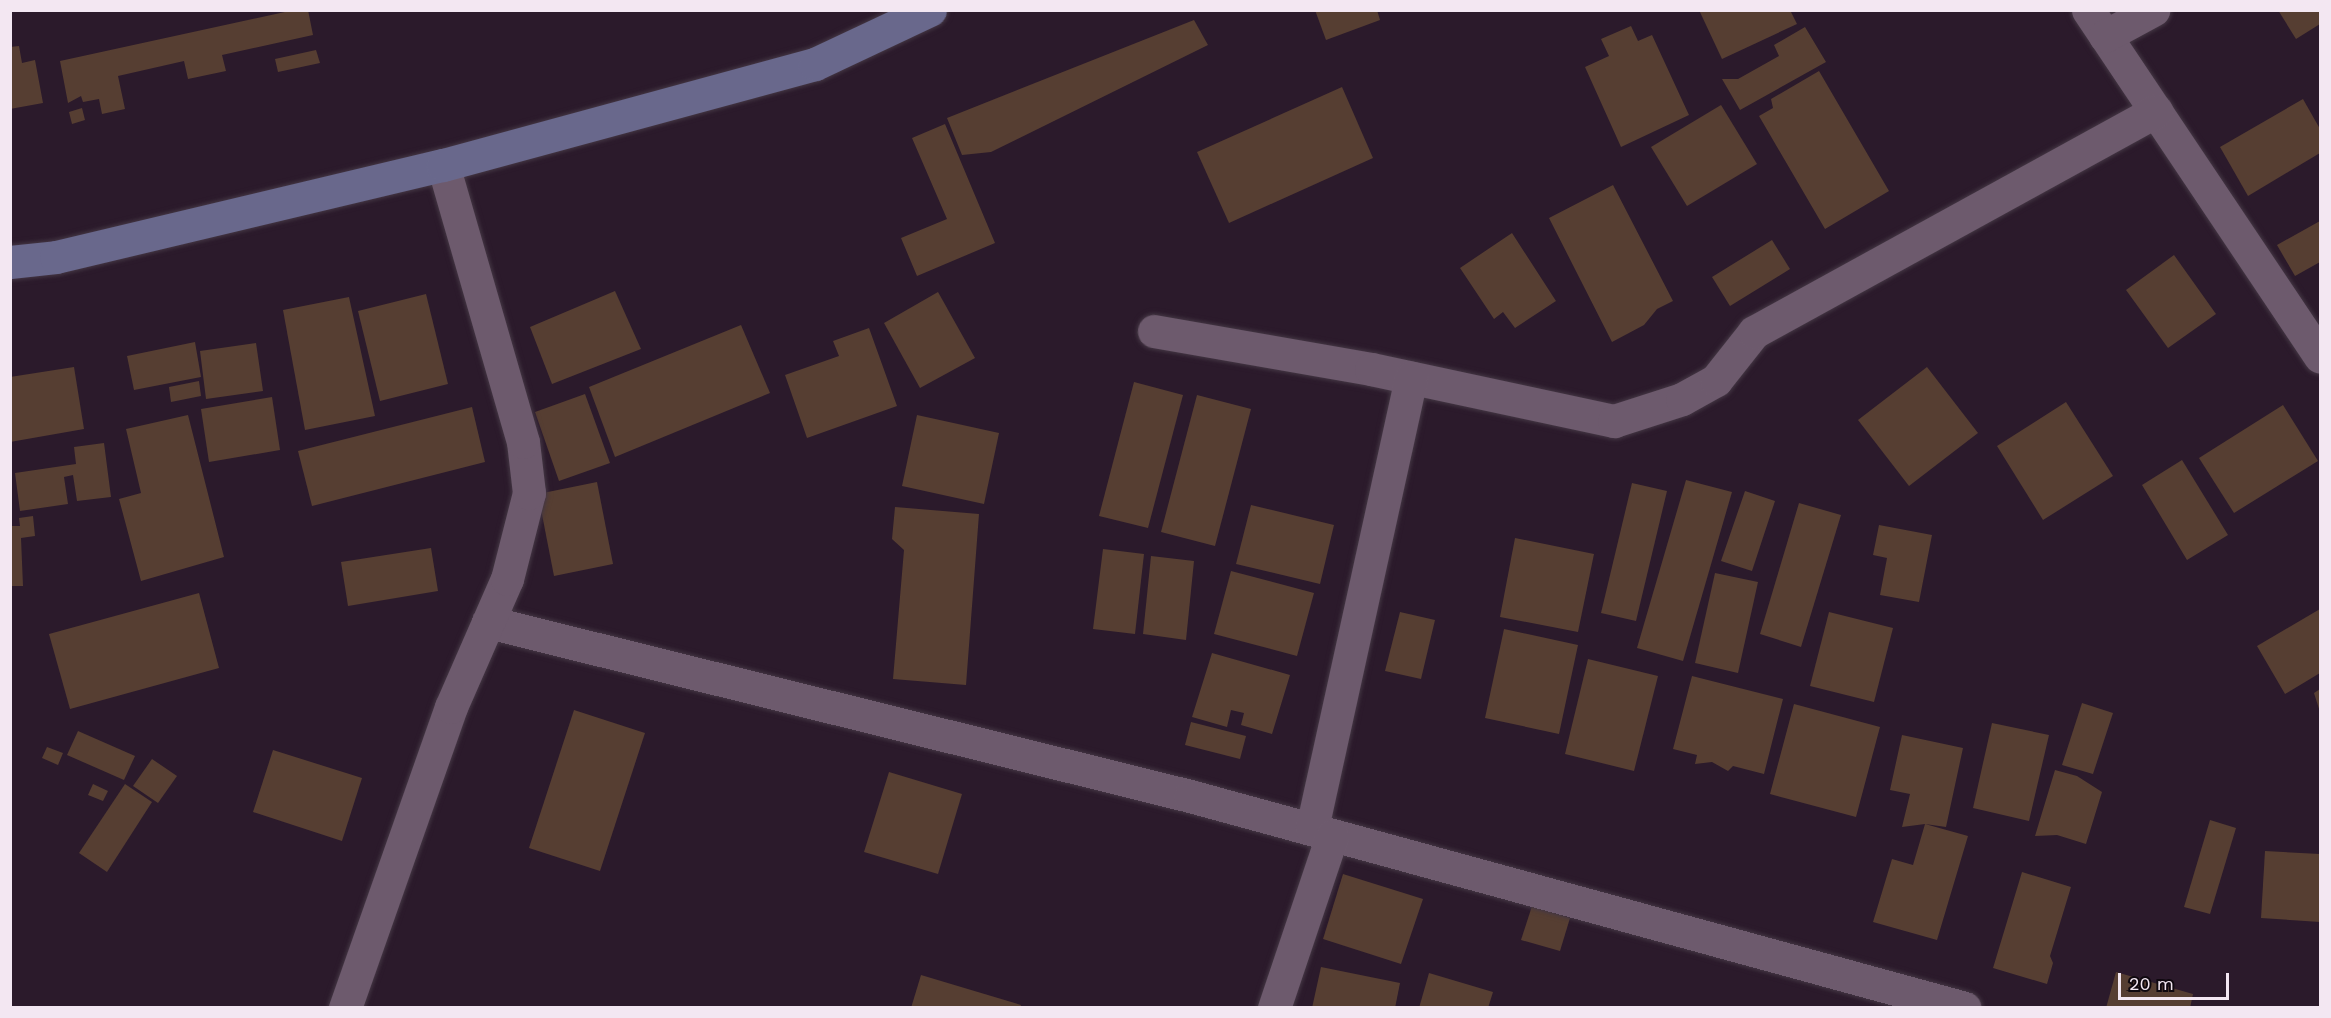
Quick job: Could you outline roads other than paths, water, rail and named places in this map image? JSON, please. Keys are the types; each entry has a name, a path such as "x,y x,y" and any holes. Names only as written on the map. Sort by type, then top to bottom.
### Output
{"main road":[{"path":"10,262 56,257 443,165 815,64 930,10"}],"street":[{"path":"2153,10 2097,23 2320,356"},
{"path":"1154,331 1411,378 1614,421 1682,399 1716,380 1754,332 2156,111"},
{"path":"345,1008 451,706 507,579 529,493 523,442 443,165"},
{"path":"1274,1008 1322,832 1411,378"},
{"path":"488,622 1322,832 1965,1008"}]}
